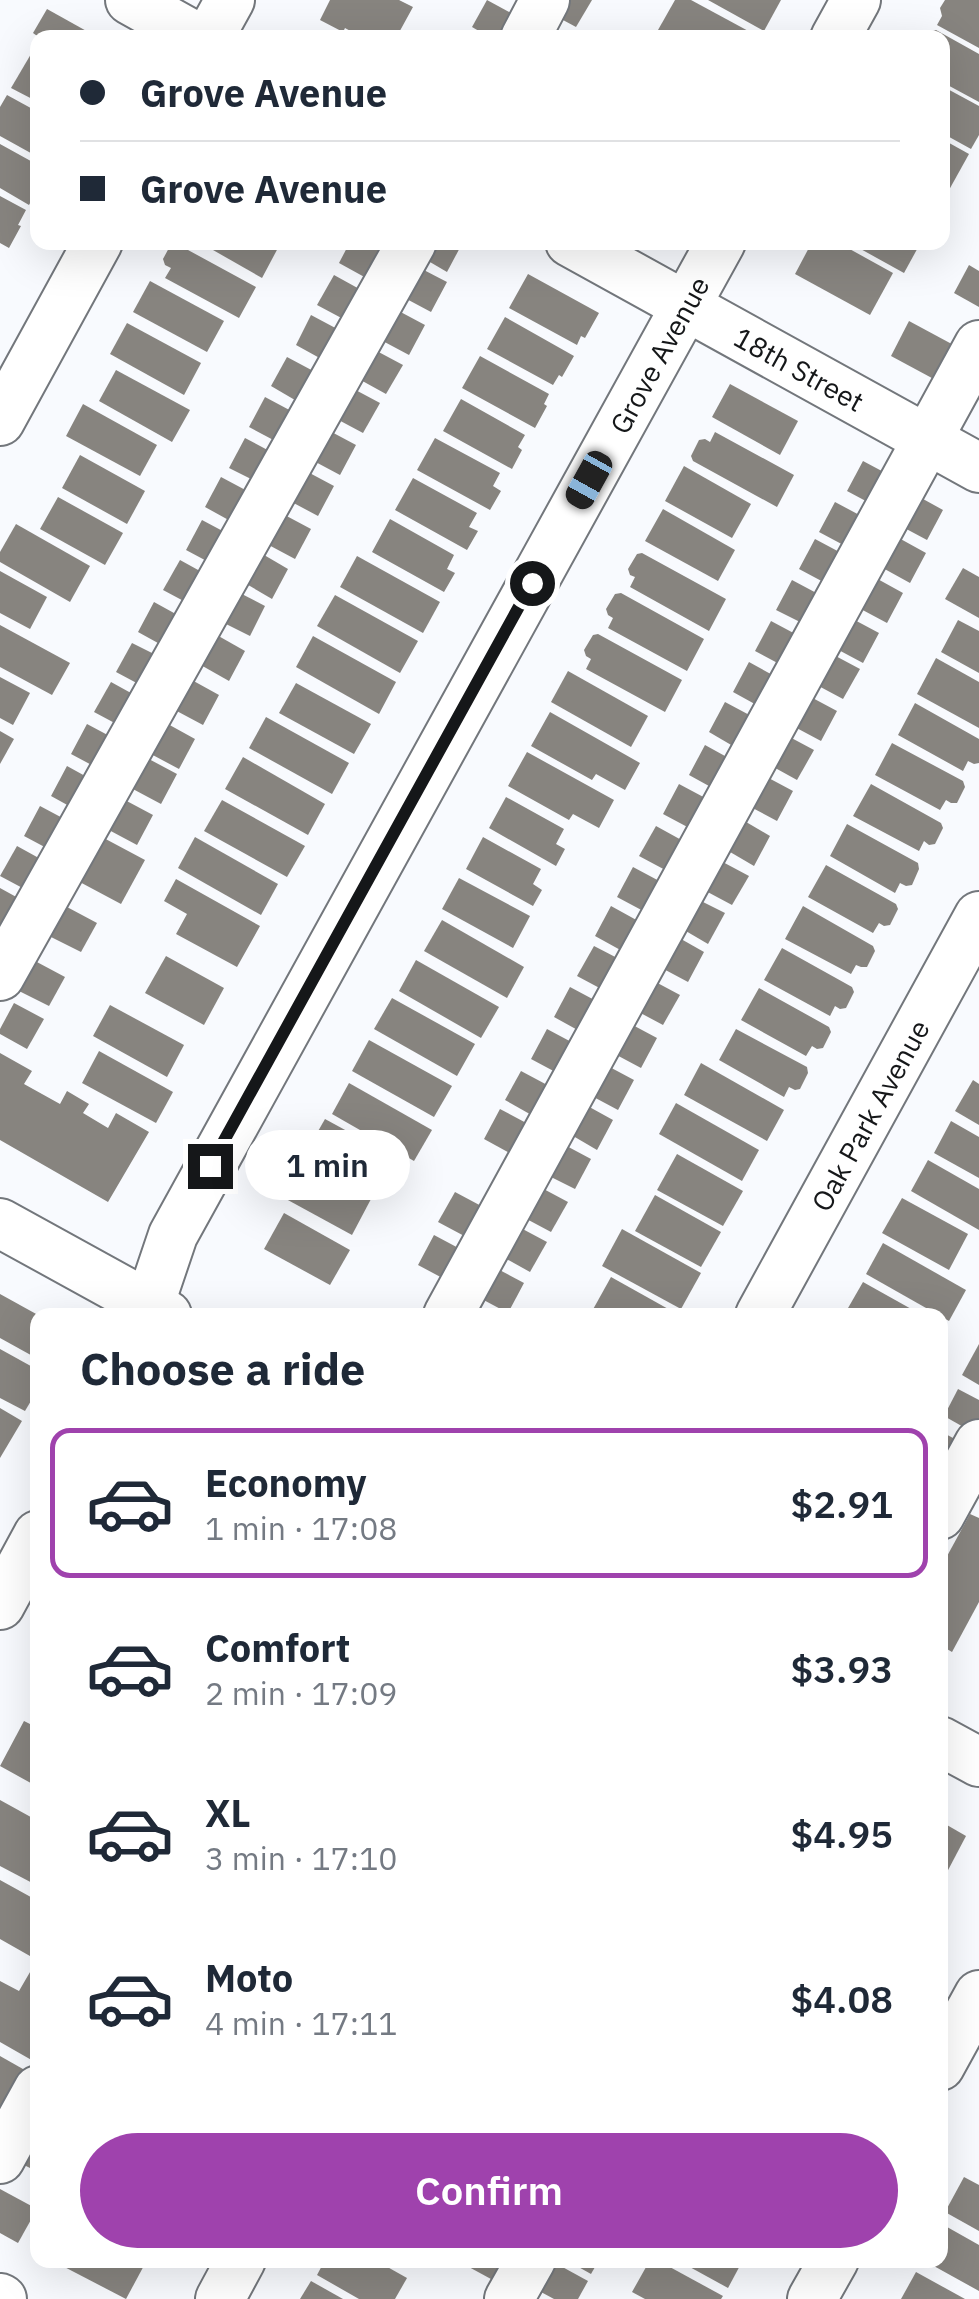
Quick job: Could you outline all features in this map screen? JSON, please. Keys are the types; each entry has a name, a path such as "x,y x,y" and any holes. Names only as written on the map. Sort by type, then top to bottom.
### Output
{"street":[{"path":"130,0 184,30"},
{"path":"214,30 230,0"},
{"path":"529,30 545,0"},
{"path":"840,30 856,0"},
{"path":"0,421 94,250"},
{"path":"0,976 408,250"},
{"name":"18th Street","path":"584,250 979,468"},
{"name":"Grove Avenue","path":"155,1308 172,1235 716,250"},
{"path":"452,1308 979,344"},
{"name":"Oak Park Avenue","path":"764,1308 979,916"},
{"path":"0,1223 147,1308"},
{"path":"948,1500 979,1444"},
{"path":"0,1605 30,1550"},
{"path":"948,1745 979,1762"},
{"path":"948,2051 979,1995"},
{"path":"0,2159 30,2105"},
{"path":"220,2299 237,2268"},
{"path":"510,2299 527,2268"},
{"path":"812,2299 829,2268"}],"building":[{"path":"330,0 399,0 413,7 400,30 339,30 320,20"},
{"path":"487,0 513,14 504,30 472,27"},
{"path":"557,0 592,0 576,27 550,13"},
{"path":"675,0 691,0 746,30 658,30"},
{"path":"708,0 781,0 762,30"},
{"path":"945,0 979,0 979,48 937,25 942,16 940,8"},
{"path":"47,9 85,30 35,30"},
{"path":"950,38 979,54 979,102 950,86"},
{"path":"30,56 30,98 11,88"},
{"path":"950,90 979,106 979,135 971,149 950,137"},
{"path":"7,95 30,108 30,153 0,136 0,107"},
{"path":"950,143 969,154 950,188"},
{"path":"0,144 30,161 30,203 0,188"},
{"path":"0,196 26,210 9,248 0,243"},
{"path":"168,250 188,250 256,287 239,318 165,278 171,268 163,259"},
{"path":"213,250 277,250 262,278"},
{"path":"346,250 383,250 368,279 339,263"},
{"path":"421,250 459,250 447,272 418,255"},
{"path":"808,250 851,250 893,273 870,315 795,274"},
{"path":"862,250 917,250 904,273"},
{"path":"969,265 979,271 979,307 954,293"},
{"path":"418,267 447,282 431,312 401,296"},
{"path":"528,274 599,313 577,345 509,308"},
{"path":"334,275 363,291 347,321 317,305"},
{"path":"150,281 224,321 207,352 133,312"},
{"path":"395,309 425,325 409,355 379,339"},
{"path":"311,315 341,331 325,361 296,345"},
{"path":"505,317 574,356 553,385 487,349"},
{"path":"909,321 961,349 943,384 891,356"},
{"path":"127,323 201,363 184,395 110,354"},
{"path":"373,349 403,365 386,394 357,378"},
{"path":"480,356 549,394 535,428 462,388"},
{"path":"287,357 317,373 300,403 271,386"},
{"path":"116,370 190,410 172,442 99,401"},
{"path":"730,384 798,421 780,455 712,417"},
{"path":"350,387 380,403 363,433 333,417"},
{"path":"265,397 295,413 279,443 249,427"},
{"path":"461,399 525,435 512,469 443,431"},
{"path":"83,404 157,445 140,476 66,436"},
{"path":"326,429 356,445 340,475 310,459"},
{"path":"715,432 794,475 777,507 693,461 691,456 699,440 710,442"},
{"path":"245,438 275,454 259,483 229,468"},
{"path":"435,438 500,473 493,486 501,491 490,510 417,470"},
{"path":"80,455 145,491 127,524 62,488"},
{"path":"863,461 893,477 877,507 847,491"},
{"path":"684,466 751,504 732,538 665,501"},
{"path":"304,470 334,486 318,516 288,500"},
{"path":"221,477 251,493 234,523 205,507"},
{"path":"413,478 477,513 469,527 478,531 467,550 395,510"},
{"path":"914,494 943,510 927,540 897,524"},
{"path":"58,497 123,533 105,565 40,529"},
{"path":"835,502 865,518 849,548 819,532"},
{"path":"663,509 735,550 718,581 645,541"},
{"path":"281,513 311,529 295,559 265,543"},
{"path":"390,519 454,555 447,569 455,573 444,592 372,552"},
{"path":"202,520 232,536 216,566 186,550"},
{"path":"16,524 90,566 70,602 0,562 0,552"},
{"path":"897,537 926,553 910,583 881,567"},
{"path":"815,539 845,555 829,585 799,569"},
{"path":"259,552 288,569 272,599 243,582"},
{"path":"642,553 726,599 709,631 630,587 635,577 628,569 637,554"},
{"path":"357,556 440,602 423,633 340,587"},
{"path":"180,560 209,576 193,606 163,590"},
{"path":"963,568 979,577 979,618 945,599"},
{"path":"0,571 47,597 30,629 0,613"},
{"path":"874,577 903,593 887,623 857,607"},
{"path":"792,580 822,596 806,625 776,610"},
{"path":"236,591 265,606 250,636 220,621"},
{"path":"621,593 704,639 687,671 608,628 613,618 606,609 615,594"},
{"path":"335,595 418,641 400,673 317,626"},
{"path":"154,602 183,618 167,648 138,632"},
{"path":"849,617 879,633 863,663 833,647"},
{"path":"958,620 979,631 979,673 941,652"},
{"path":"771,621 801,637 785,667 755,651"},
{"path":"0,625 70,663 52,695 0,667"},
{"path":"215,634 245,651 229,681 199,664"},
{"path":"598,634 682,680 665,712 586,669 591,659 584,650 593,635"},
{"path":"313,636 396,682 379,714 296,667"},
{"path":"132,643 162,658 146,688 116,672"},
{"path":"830,653 860,669 843,699 813,683"},
{"path":"936,658 979,682 979,728 917,694"},
{"path":"749,662 778,678 762,708 733,692"},
{"path":"568,671 648,716 631,747 551,702"},
{"path":"0,677 30,693 13,725 0,718"},
{"path":"190,679 219,695 203,725 173,709"},
{"path":"111,682 140,698 124,728 94,712"},
{"path":"296,683 371,724 354,754 279,713"},
{"path":"807,695 837,711 821,741 791,725"},
{"path":"725,702 755,718 738,749 709,732"},
{"path":"915,703 979,739 979,763 968,761 963,771 898,735"},
{"path":"550,712 640,763 625,790 596,774 592,780 531,746"},
{"path":"266,717 349,763 332,794 249,748"},
{"path":"166,723 195,739 179,769 149,753"},
{"path":"87,724 117,740 101,770 71,754"},
{"path":"0,731 14,739 0,764"},
{"path":"784,734 814,750 797,780 768,764"},
{"path":"892,743 963,781 965,787 957,803 946,800 940,810 875,775"},
{"path":"705,745 734,761 718,791 689,775"},
{"path":"527,752 614,800 599,828 573,814 569,820 508,786"},
{"path":"243,757 325,804 308,835 225,789"},
{"path":"147,758 177,774 161,804 131,788"},
{"path":"67,766 96,782 80,812 51,796"},
{"path":"763,775 793,791 777,821 747,805"},
{"path":"679,784 709,800 693,830 663,814"},
{"path":"871,784 941,823 943,828 935,844 924,841 919,851 853,816"},
{"path":"506,797 564,829 556,844 565,849 556,866 489,828"},
{"path":"123,799 153,815 137,845 107,829"},
{"path":"222,800 305,846 287,877 204,831"},
{"path":"40,806 70,822 54,852 24,836"},
{"path":"741,819 770,836 754,866 725,849"},
{"path":"847,824 918,863 912,885 900,883 895,893 830,856"},
{"path":"656,826 685,842 669,872 639,856"},
{"path":"100,836 145,860 121,904 76,880"},
{"path":"195,837 278,884 261,915 178,868"},
{"path":"483,837 541,869 533,884 542,890 533,906 466,869"},
{"path":"17,846 46,862 30,892 0,876"},
{"path":"719,860 749,876 732,905 702,889"},
{"path":"826,865 896,904 898,909 890,925 879,923 873,933 808,897"},
{"path":"633,867 663,883 647,913 617,897"},
{"path":"459,878 530,916 513,948 442,909"},
{"path":"176,879 260,926 237,967 176,934 187,914 164,901"},
{"path":"0,888 29,904 12,934 0,927"},
{"path":"695,898 725,913 708,944 679,927"},
{"path":"611,906 640,922 624,952 595,936"},
{"path":"803,906 873,946 875,951 867,967 856,965 851,974 785,939"},
{"path":"67,907 97,923 81,952 51,937"},
{"path":"442,920 524,967 507,998 424,951"},
{"path":"674,935 704,952 688,982 658,966"},
{"path":"594,946 623,961 607,992 577,976"},
{"path":"782,948 852,987 854,992 846,1008 835,1006 830,1016 764,980"},
{"path":"166,956 224,988 204,1025 145,993"},
{"path":"416,960 499,1007 481,1038 399,991"},
{"path":"35,961 65,977 49,1006 19,991"},
{"path":"650,979 680,995 663,1025 633,1009"},
{"path":"570,987 600,1003 583,1033 554,1017"},
{"path":"759,988 829,1027 831,1032 823,1048 812,1046 806,1056 741,1020"},
{"path":"392,998 475,1044 457,1076 374,1029"},
{"path":"14,1003 44,1019 27,1049 0,1034"},
{"path":"110,1005 184,1045 167,1077 93,1036"},
{"path":"627,1022 657,1038 641,1068 611,1052"},
{"path":"547,1029 577,1045 561,1075 531,1059"},
{"path":"736,1029 807,1067 800,1089 789,1087 784,1097 719,1060"},
{"path":"369,1040 452,1086 434,1117 352,1071"},
{"path":"99,1051 173,1092 156,1123 82,1083"},
{"path":"0,1053 32,1071 24,1084 60,1104 67,1091 89,1104 83,1113 108,1128 116,1113 149,1132 108,1202 0,1140"},
{"path":"701,1063 784,1110 767,1141 684,1095"},
{"path":"604,1064 634,1080 618,1110 588,1094"},
{"path":"521,1071 551,1087 535,1117 505,1100"},
{"path":"973,1080 979,1084 979,1125 955,1111"},
{"path":"349,1083 432,1130 414,1161 332,1114"},
{"path":"676,1103 759,1150 742,1181 659,1134"},
{"path":"584,1104 613,1120 597,1150 568,1133"},
{"path":"500,1109 530,1125 513,1155 484,1139"},
{"path":"325,1119 391,1155 371,1191 305,1154"},
{"path":"951,1121 979,1137 979,1178 934,1153"},
{"path":"561,1143 591,1159 575,1189 545,1174"},
{"path":"677,1154 743,1191 723,1226 657,1190"},
{"path":"928,1160 979,1189 979,1230 911,1191"},
{"path":"305,1163 371,1199 352,1235 286,1199"},
{"path":"538,1186 568,1202 551,1232 521,1216"},
{"path":"455,1192 485,1208 468,1238 438,1222"},
{"path":"655,1195 721,1232 701,1267 635,1231"},
{"path":"902,1198 968,1234 949,1270 882,1233"},
{"path":"284,1213 350,1250 330,1285 264,1249"},
{"path":"517,1226 547,1242 530,1272 501,1256"},
{"path":"622,1229 701,1273 679,1308 602,1266"},
{"path":"434,1235 464,1251 448,1281 418,1265"},
{"path":"883,1243 966,1290 949,1321 948,1308 926,1308 866,1274"},
{"path":"494,1267 524,1283 511,1308 499,1308 478,1297"},
{"path":"611,1277 666,1308 594,1308"},
{"path":"863,1282 909,1308 848,1308"},
{"path":"0,1294 30,1311 30,1355 0,1338"},
{"path":"979,1344 979,1385 962,1375"},
{"path":"0,1349 30,1366 30,1403 25,1411 0,1398"},
{"path":"958,1389 979,1400 979,1423 974,1433 948,1418 948,1408"},
{"path":"0,1408 22,1421 0,1458"},
{"path":"948,1435 966,1445 948,1464"},
{"path":"970,1514 979,1518 979,1602 952,1652 948,1650 948,1554"},
{"path":"24,1721 30,1724 30,1783 0,1766"},
{"path":"0,1800 30,1817 30,1882 0,1866"},
{"path":"948,1826 966,1836 948,1870"},
{"path":"0,1880 30,1897 30,1956 0,1939"},
{"path":"30,1972 30,2059 0,2042 0,1981 19,1991"},
{"path":"0,2056 30,2073 0,2127"},
{"path":"964,2177 979,2185 979,2231 948,2214"},
{"path":"0,2189 30,2205 30,2222 18,2243 0,2233"},
{"path":"948,2228 979,2245 979,2291 937,2268 948,2268"},
{"path":"66,2268 143,2268 126,2299"},
{"path":"321,2268 389,2268 407,2278 395,2299 359,2299 317,2275"},
{"path":"471,2268 512,2268 502,2285"},
{"path":"555,2268 564,2268 588,2281 578,2299 554,2299 541,2292"},
{"path":"646,2268 672,2268 723,2296 645,2299 632,2292"},
{"path":"692,2268 739,2268 728,2288"},
{"path":"916,2272 965,2299 901,2299"},
{"path":"311,2281 343,2299 300,2299"}],"route":[{"path":"210,1166 532,583"}]}
